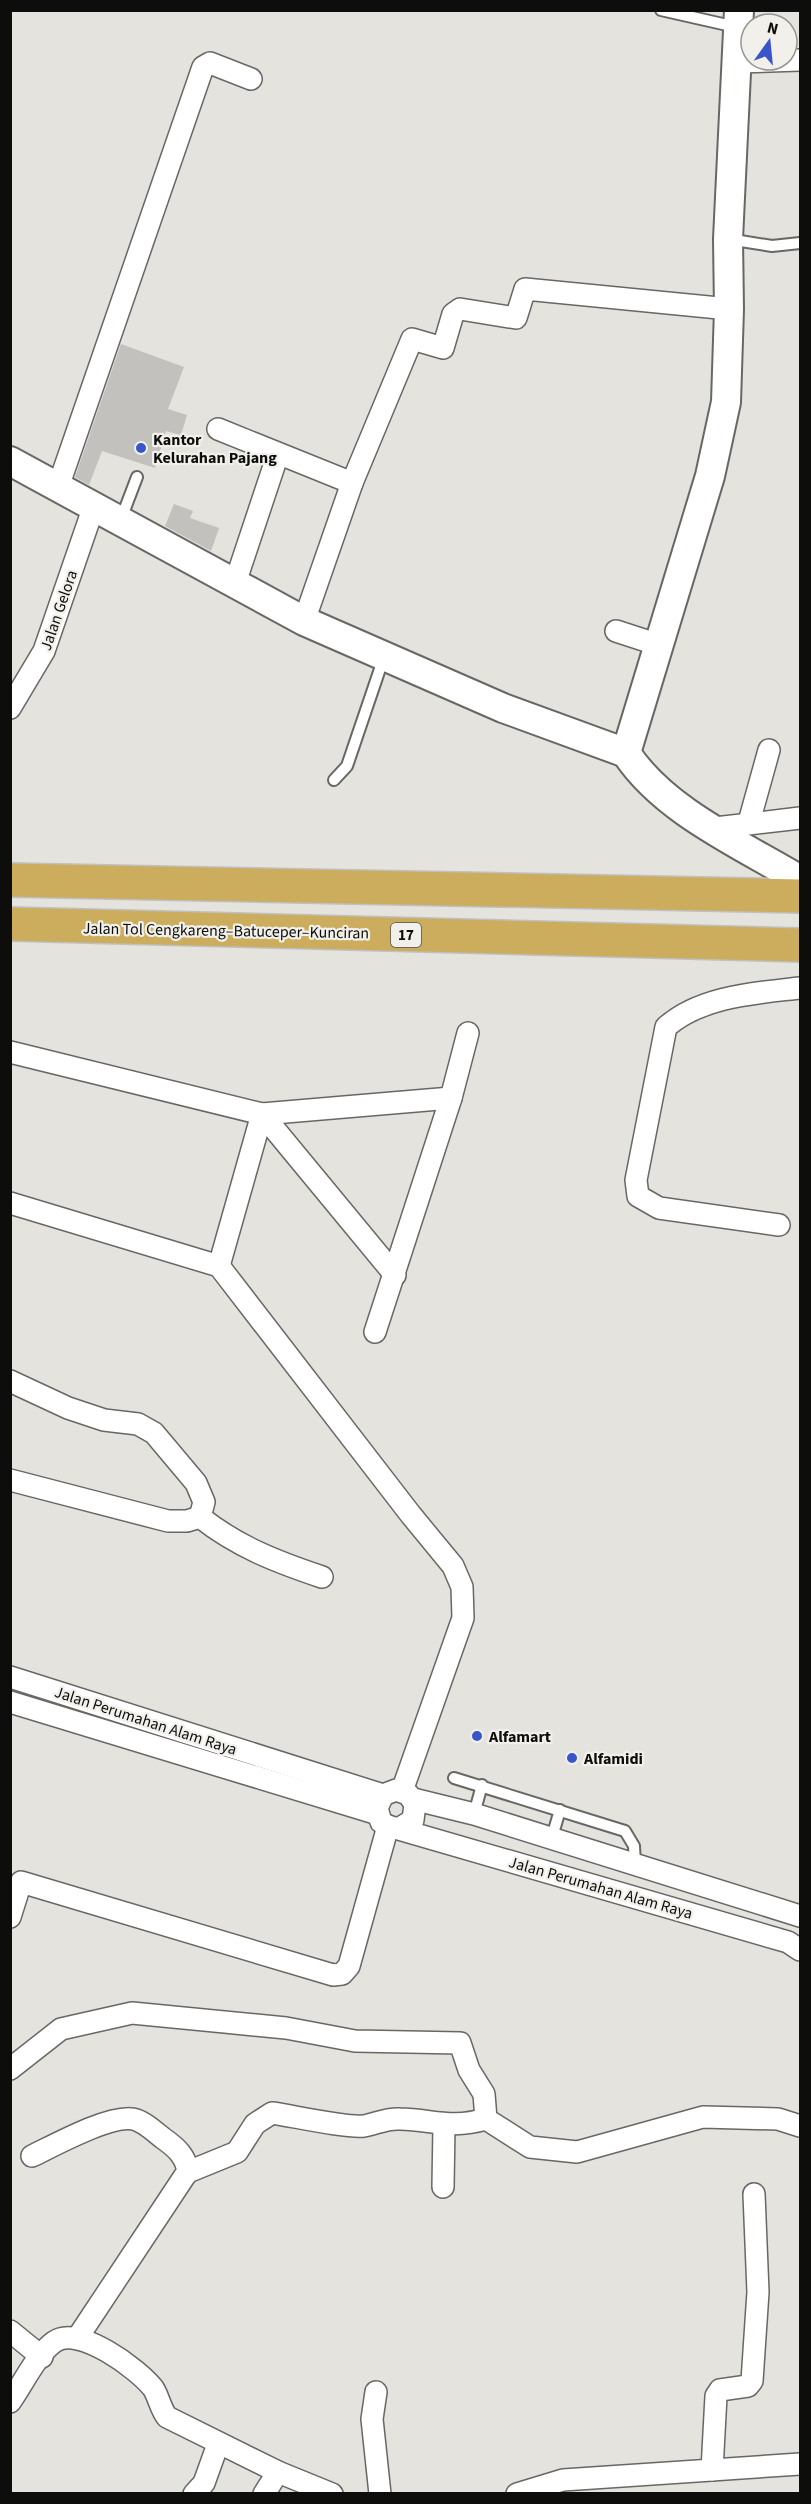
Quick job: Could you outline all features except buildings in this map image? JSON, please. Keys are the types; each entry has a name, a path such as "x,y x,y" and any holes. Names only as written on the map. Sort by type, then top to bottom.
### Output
{"highway":[{"path":"10,880 801,896"},
{"name":"Jalan Tol Cengkareng–Batuceper–Kunciran","path":"10,924 801,945"}],"main road":[{"path":"626,753 710,476 726,402 729,309 728,239 739,62"},
{"path":"10,461 304,621 503,708 626,753 649,783 683,810 801,880"}],"street":[{"path":"58,487 203,67 210,63 251,79"},
{"path":"304,621 352,483 410,342 416,339 443,348 456,310 516,318 525,289 729,309"},
{"path":"218,429 352,483"},
{"path":"235,583 278,454"},
{"name":"Jalan Gelora","path":"10,708 44,651 94,506"},
{"path":"616,631 658,645"},
{"path":"749,822 769,750"},
{"path":"715,828 749,822 801,818"},
{"path":"779,1225 658,1208 638,1196 636,1180 666,1027 679,1015 705,1005 756,993 801,988"},
{"path":"375,1332 451,1098 468,1033"},
{"path":"10,1052 262,1114 451,1098"},
{"path":"219,1266 262,1114"},
{"path":"262,1114 395,1275"},
{"path":"10,1203 219,1266 453,1566 462,1587 463,1618 394,1809 349,1966 342,1974 333,1975 16,1881 10,1917"},
{"path":"10,1381 68,1408 104,1420 138,1424 154,1433 177,1457 201,1491 204,1502 200,1517"},
{"path":"10,1480 168,1521 187,1521 200,1517"},
{"path":"200,1517 228,1539 269,1560 322,1577"},
{"name":"Jalan Perumahan Alam Raya","path":"10,1677 794,1946"},
{"name":"Jalan Perumahan Alam Raya","path":"10,1702 394,1809 474,1814 801,1916"},
{"path":"794,1946 801,1921"},
{"path":"10,2068 62,2029 132,2013 286,2028 355,2041 460,2043 484,2094 486,2119"},
{"path":"78,2337 188,2172 237,2152 255,2124 272,2113 362,2126 388,2119 465,2125 486,2119 530,2147 577,2152 702,2117 778,2119 801,2126"},
{"path":"32,2156 91,2128 132,2118 176,2148 187,2164 188,2172"},
{"path":"443,2187 444,2125"},
{"path":"712,2470 716,2396 720,2390 748,2386 752,2381 758,2292 754,2194"},
{"path":"10,2331 42,2357"},
{"path":"10,2402 54,2342 66,2336 78,2337 134,2368 155,2390 160,2409 167,2417 278,2472 332,2493"},
{"path":"376,2392 372,2419 380,2493"},
{"path":"195,2493 204,2483 218,2444"},
{"path":"517,2493 563,2480 801,2464"},
{"path":"264,2493 278,2472"}],"lane":[{"path":"661,10 739,19"},
{"path":"728,239 772,246 801,243"},
{"path":"120,522 137,477"},
{"path":"334,780 347,766 384,656"},
{"path":"454,1778 625,1832 634,1846 635,1864"},
{"path":"474,1814 482,1785"},
{"path":"552,1837 560,1810"}],"place":[{"name":"Kantor Kelurahan Pajang","path":"141,448"},
{"name":"Alfamart","path":"477,1736"},
{"name":"Alfamidi","path":"572,1758"}]}
